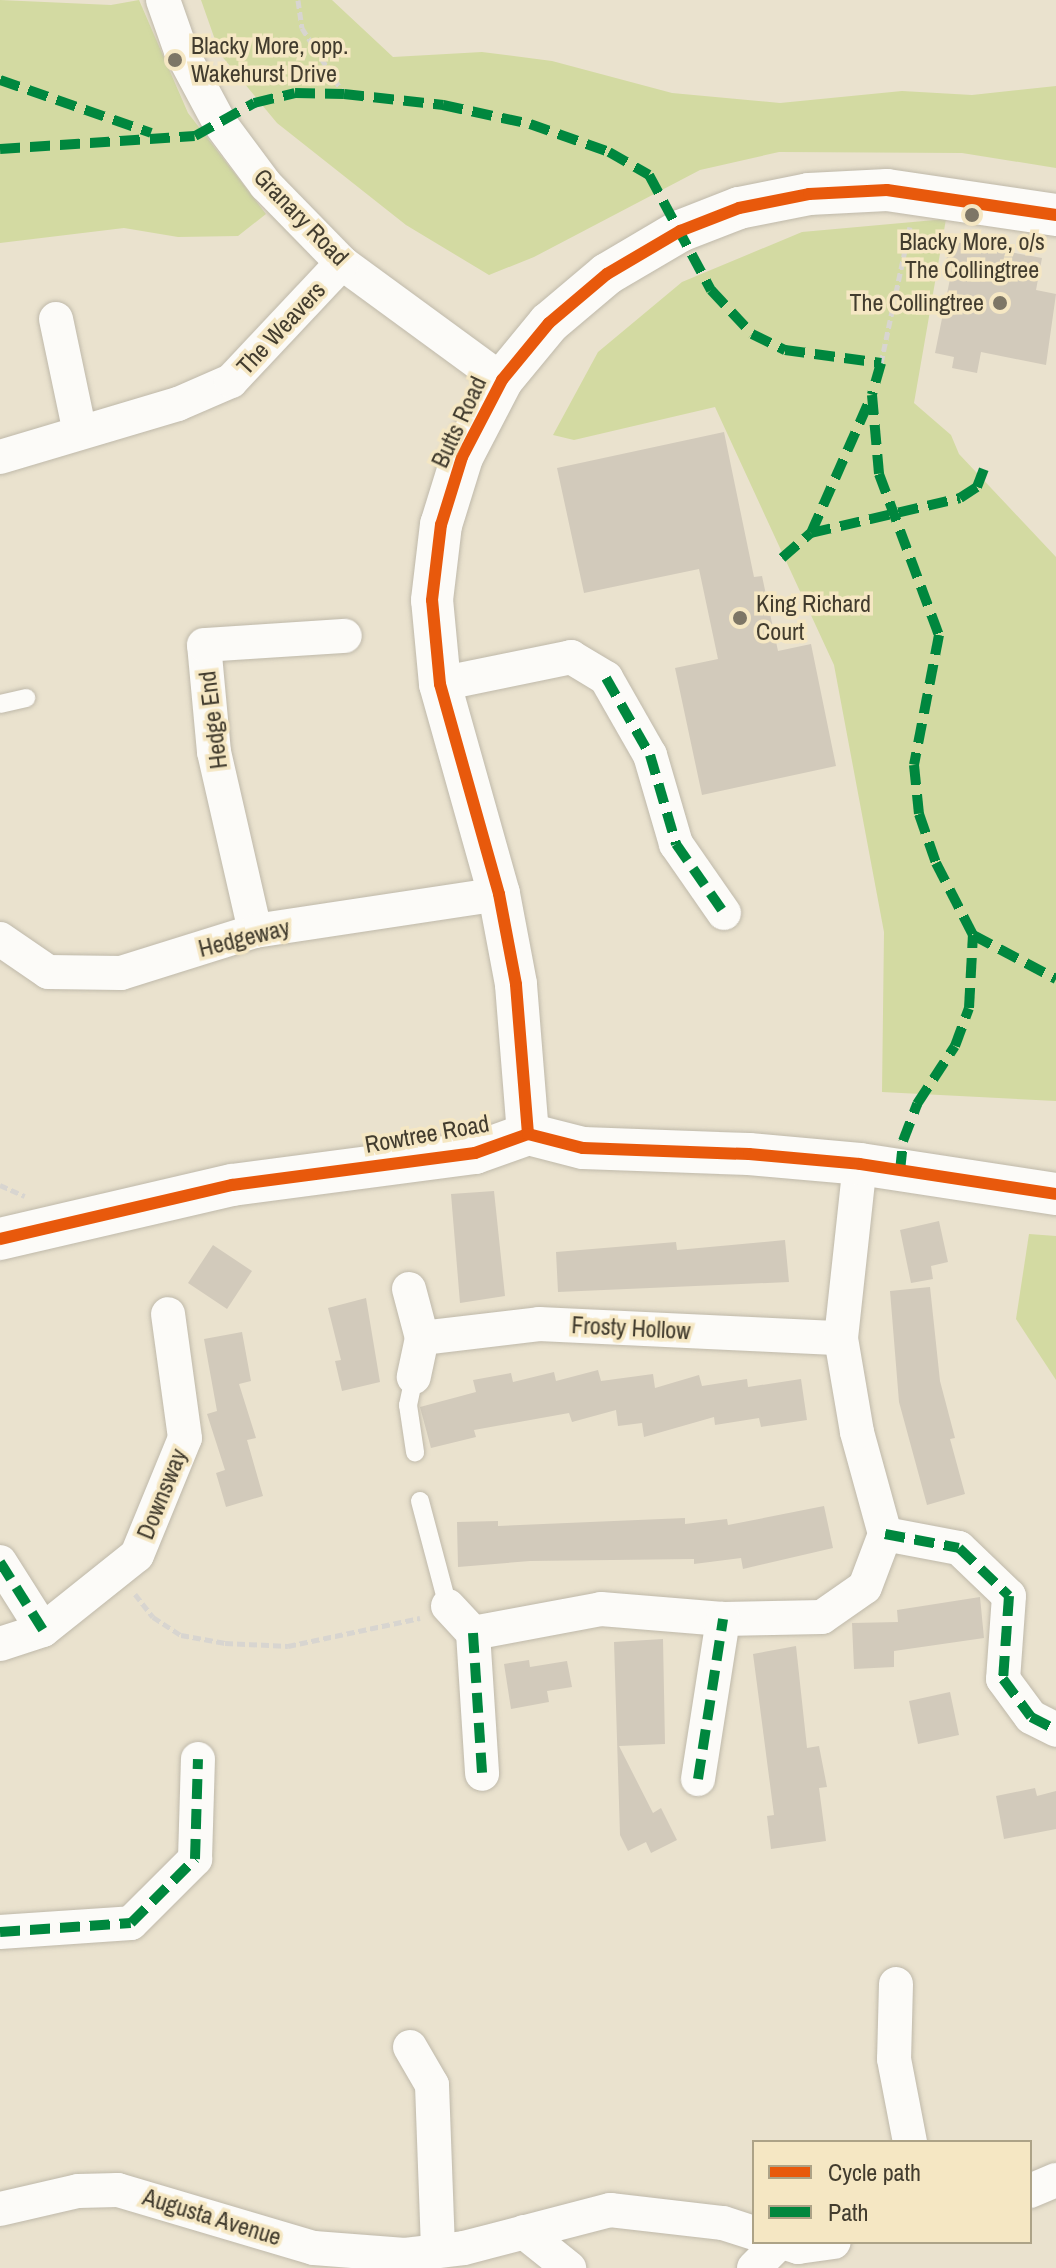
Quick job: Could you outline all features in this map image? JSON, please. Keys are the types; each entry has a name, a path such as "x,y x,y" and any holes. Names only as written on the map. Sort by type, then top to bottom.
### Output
{"street":[{"name":"Granary Road","path":"163,0 181,51 219,122 266,185 342,263 502,380"},
{"name":"Butts Road","path":"528,1134 516,984 499,894 440,684 432,600 441,525 462,457 502,380 549,323 607,274 680,231 739,208 809,194 920,191 1056,215"},
{"name":"The Weavers","path":"0,457 178,404 231,381 342,263"},
{"path":"56,319 80,433"},
{"name":"Hedge End","path":"255,931 214,752 204,645 345,636"},
{"path":"440,684 571,657 606,678 650,755 676,844 724,913"},
{"name":"Hedgeway","path":"0,939 48,972 121,973 255,931 499,894"},
{"path":"528,1134 583,1148 749,1154 860,1164 1056,1194"},
{"name":"Rowtree Road","path":"0,1239 232,1185 475,1153 528,1134"},
{"path":"473,1633 601,1609 723,1619 822,1617 865,1587 885,1534 857,1432 841,1338 860,1164"},
{"path":"409,1289 422,1338 414,1377"},
{"name":"Downsway","path":"0,1644 43,1630 137,1555 185,1438 168,1314"},
{"name":"Frosty Hollow","path":"422,1338 539,1324 841,1338"},
{"path":"885,1534 959,1548 1009,1596 1003,1679 1031,1717 1056,1730"},
{"path":"0,1562 43,1630"},
{"path":"448,1606 473,1633 482,1774"},
{"path":"698,1779 723,1619"},
{"path":"0,1932 131,1923 195,1859 198,1759"},
{"path":"896,1984 894,2059 910,2140"},
{"path":"410,2047 432,2085 438,2251"},
{"path":"1032,2190 1056,2180"},
{"name":"Augusta Avenue","path":"0,2209 78,2191 118,2190 314,2248 405,2255 438,2251 610,2210 723,2223 752,2232"},
{"path":"524,2232 569,2268"},
{"path":"754,2268 779,2244"},
{"path":"788,2244 798,2247 820,2244"}],"lane":[{"path":"0,704 26,698"},
{"path":"414,1377 408,1405 415,1452"},
{"path":"420,1501 448,1606"}],"path":[{"path":"298,0 302,28 344,94"},
{"path":"881,363 920,191"},
{"path":"116,1572 153,1617 172,1629 225,1643 288,1646 408,1623 448,1606"}],"green space":[{"path":"0,0 111,5 139,0 188,113 266,214 238,236 178,237 124,228 0,243"},
{"path":"201,0 332,0 393,57 482,52 552,61 672,93 780,103 902,91 972,95 1056,86 1056,168 962,153 779,152 700,170 534,257 489,275 406,225 277,123 220,54"},
{"path":"946,219 914,403 951,435 959,454 1056,557 1056,1101 882,1092 884,932 834,665 715,407 574,440 553,435 598,352 682,282 802,232"},
{"path":"1029,1234 1056,1236 1056,1380 1016,1319"}],"building":[{"name":"The Collingtree","path":"950,241 1042,258 1036,290 1056,294 1046,365 981,352 977,373 952,368 954,357 935,353 951,274 944,273"},
{"name":"King Richard Court","path":"724,432 754,577 762,576 778,651 811,644 836,766 702,795 675,668 718,659 699,569 584,593 557,468"},
{"path":"494,1191 505,1296 460,1303 451,1194"},
{"path":"939,1221 948,1262 931,1266 933,1279 911,1283 900,1230"},
{"path":"785,1240 789,1282 558,1292 556,1252 676,1242 677,1250"},
{"path":"213,1245 252,1271 227,1309 188,1283"},
{"path":"930,1287 940,1381 955,1438 950,1439 965,1494 927,1505 899,1402 890,1291"},
{"path":"366,1298 380,1382 342,1391 335,1361 341,1360 328,1308"},
{"path":"242,1332 251,1381 239,1384 256,1438 247,1440 263,1496 226,1507 216,1473 225,1470 207,1414 217,1411 204,1339"},
{"path":"598,1370 601,1381 653,1374 655,1388 699,1375 702,1386 747,1379 748,1387 801,1379 807,1420 761,1427 759,1418 715,1425 714,1417 644,1437 642,1423 618,1426 616,1410 572,1422 569,1413 474,1430 476,1437 431,1448 420,1407 476,1392 473,1380 511,1373 513,1382 554,1372 556,1381"},
{"path":"824,1506 833,1548 743,1569 741,1558 694,1564 694,1559 530,1561 458,1567 457,1522 498,1521 498,1526 685,1518 685,1524 727,1519 728,1525"},
{"path":"980,1597 984,1638 894,1651 894,1667 854,1669 852,1623 898,1622 897,1610"},
{"path":"663,1639 665,1744 619,1746 653,1813 661,1808 677,1840 651,1853 646,1842 628,1851 620,1835 614,1642"},
{"path":"796,1646 807,1748 819,1746 827,1787 819,1788 826,1841 771,1849 767,1816 774,1815 753,1654"},
{"path":"529,1660 530,1667 567,1661 572,1687 547,1691 549,1702 511,1709 504,1664"},
{"path":"950,1692 959,1735 918,1744 909,1701"},
{"path":"1035,1788 1037,1796 1056,1791 1056,1829 1004,1839 996,1796"}],"marked path":[{"path":"0,80 151,133"},
{"path":"0,149 195,136 254,103 295,93 344,94 443,105 530,124 609,152 649,175 711,290 752,334 785,350 881,363 872,395 879,474 939,635 914,765 919,814 936,863 973,935 1056,979"},
{"path":"782,558 811,533 870,399"},
{"path":"811,533 960,498 977,487 984,469"},
{"path":"606,678 650,755 676,844 724,913"},
{"path":"900,1171 903,1141 917,1104 955,1046 969,1008 973,935"},
{"path":"885,1534 959,1548 1009,1596 1003,1679 1031,1717 1056,1730"},
{"path":"0,1562 43,1630"},
{"path":"698,1779 723,1619"},
{"path":"473,1633 482,1774"},
{"path":"0,1932 131,1923 195,1859 198,1759"}],"cycle path":[{"path":"528,1134 516,984 499,894 440,684 432,600 441,525 462,457 502,380 549,323 607,274 680,231 739,208 809,194 887,190 1056,215"},
{"path":"0,1239 232,1185 475,1153 528,1134 583,1148 749,1154 860,1164 1056,1194"}],"place":[{"name":"Blacky More, opp. Wakehurst Drive","path":"175,60"},
{"name":"Blacky More, o/s The Collingtree","path":"972,215"},
{"name":"The Collingtree","path":"1000,303"},
{"name":"King Richard Court","path":"740,618"}]}
